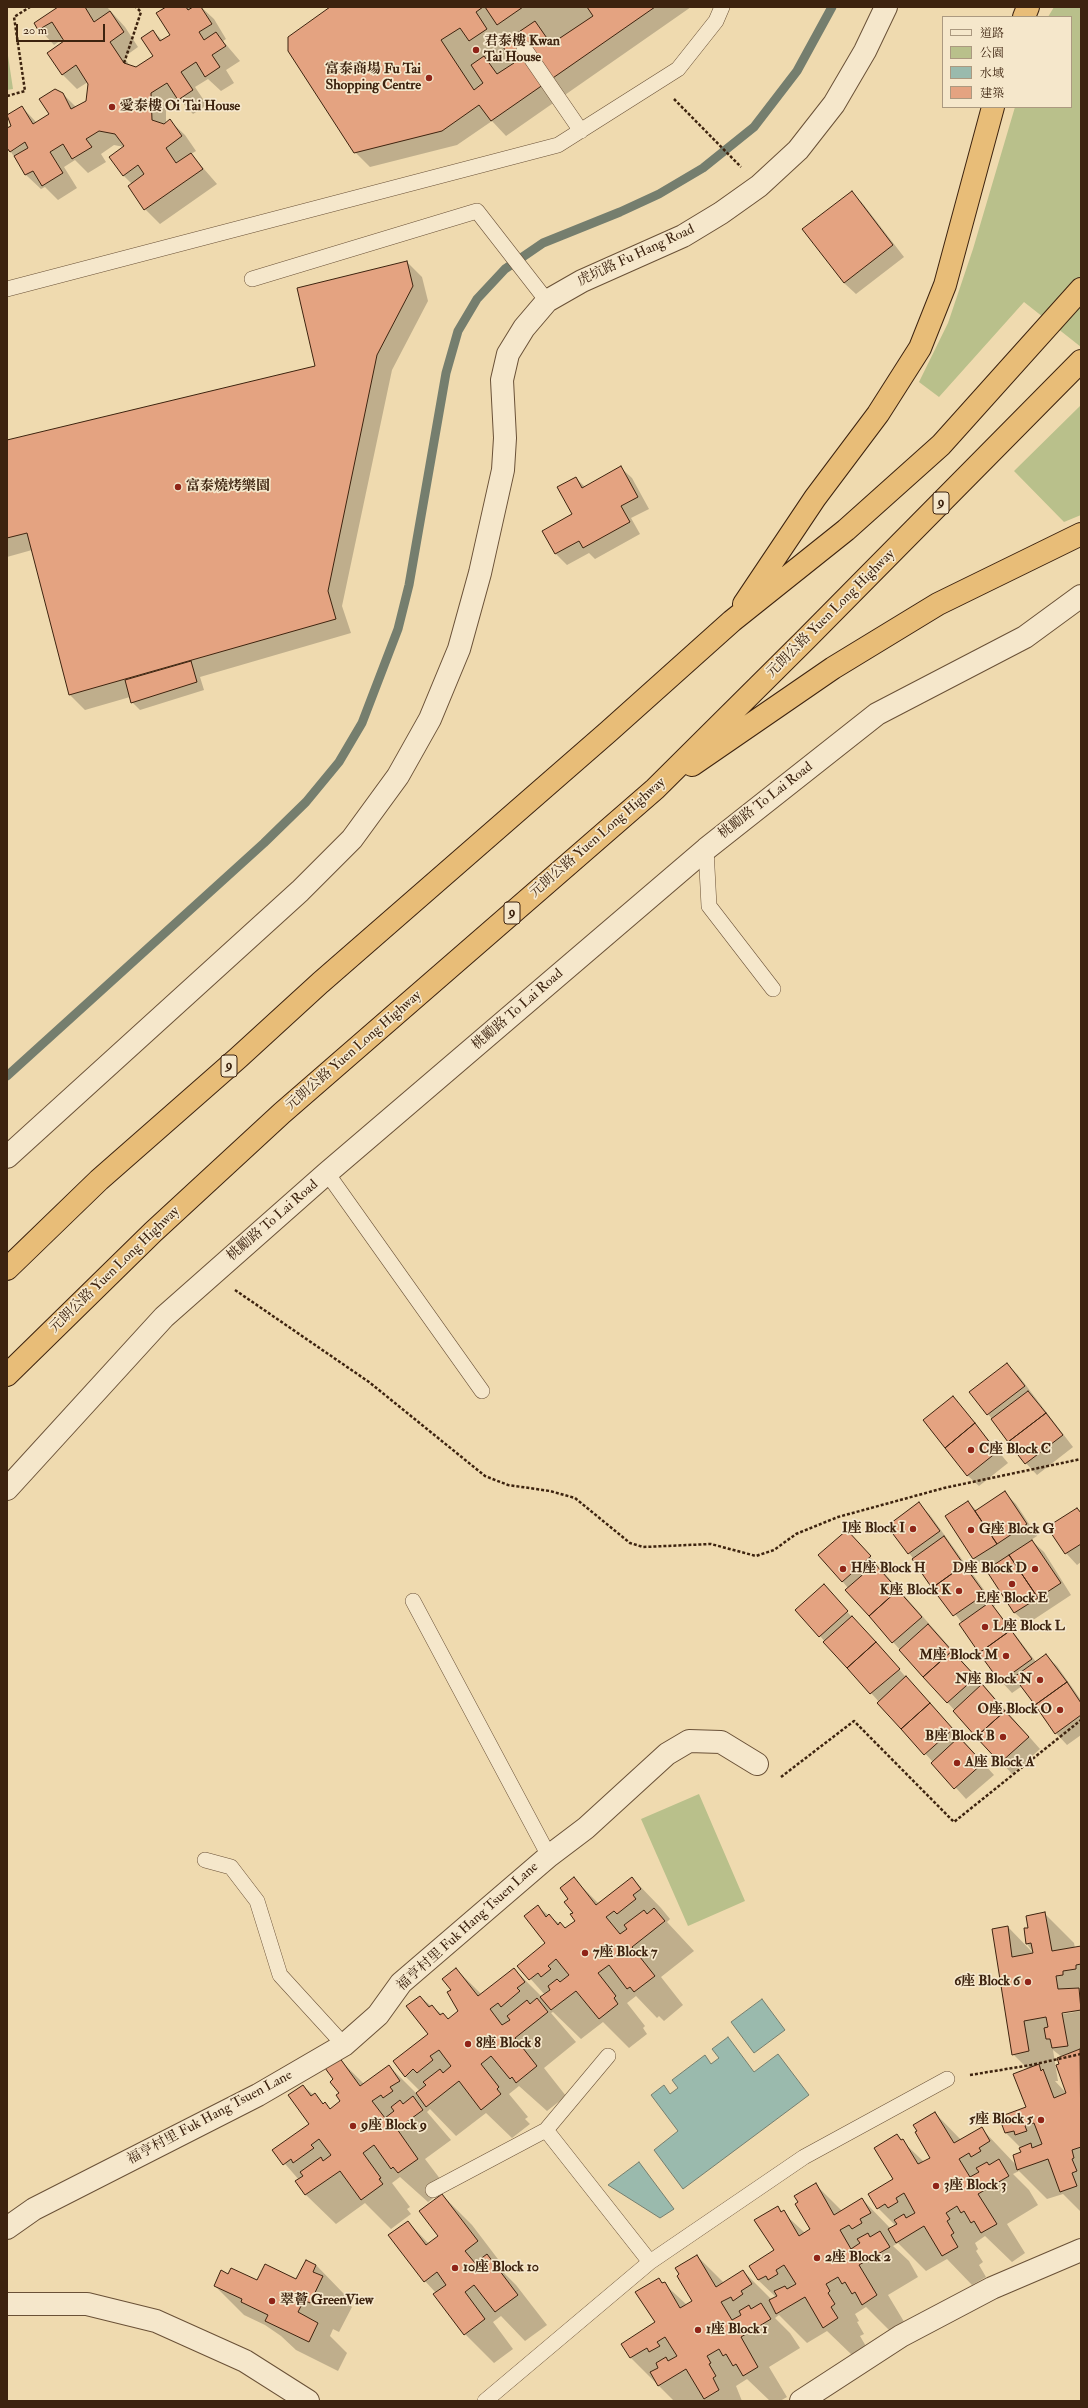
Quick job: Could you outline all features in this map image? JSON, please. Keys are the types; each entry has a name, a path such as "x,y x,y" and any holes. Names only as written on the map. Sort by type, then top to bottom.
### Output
{"highway":[{"name":"9","path":"732,621 815,498 878,414 920,348 945,285 993,108"},
{"name":"9","path":"7,1270 99,1180 238,1058 320,983 608,732 732,621 846,530 941,445 1037,336 1081,289"},
{"name":"元朗公路 Yuen Long Highway","path":"7,1375 153,1232 282,1114 654,789 812,634 1078,364"},
{"path":"654,789 717,750 833,668 938,604 1081,534"}],"street":[{"name":"虎坑路 Fu Hang Road","path":"7,1157 300,891 352,839 398,776 430,719 459,649 480,573 503,470 505,438 502,380 508,354 543,295 582,281 683,236 721,213 759,186 798,150 834,104 864,51 886,7"},
{"name":"桃勵路 To Lai Road","path":"7,1489 164,1317 327,1173 706,849 877,714 1026,637 1081,596"},
{"name":"福亨村里 Fuk Hang Tsuen Lane","path":"7,2228 34,2209 258,2095 344,2045 378,2015 401,1983 549,1856 586,1828 667,1754 689,1741 721,1742 757,1764"},
{"path":"801,2401 901,2336 992,2288 1081,2250"},
{"path":"7,2304 87,2304 156,2321 245,2361 308,2401"}],"lane":[{"path":"7,289 558,145 678,69 716,21 722,7"},
{"path":"524,48 581,131"},
{"path":"252,279 478,212 543,295"},
{"path":"706,849 708,906 773,989"},
{"path":"327,1173 482,1391"},
{"path":"414,1601 549,1856"},
{"path":"205,1860 231,1867 257,1901 280,1975 344,2045"},
{"path":"434,2190 546,2130 608,2056"},
{"path":"484,2401 650,2262 804,2157 947,2079"},
{"path":"546,2130 650,2262"}],"path":[{"path":"7,96 25,91 14,17 30,7"},
{"path":"124,63 141,12 136,7"},
{"path":"678,104 743,169"},
{"path":"212,1275 278,1318 369,1382 485,1476 508,1486 550,1491 575,1498 630,1543 643,1546 711,1544 756,1556 774,1550 796,1534 838,1517 944,1488 1081,1459"},
{"path":"779,1779 854,1721 954,1822 1081,1720"},
{"path":"947,2079 1031,2066 1081,2054"}],"green space":[{"path":"1054,7 1081,7 1081,347 1024,302 939,397 919,382 948,323 973,249 1015,108 1072,108 1072,16 1049,16"},
{"path":"7,49 13,89 7,90"},
{"path":"1081,405 1081,515 1064,522 1014,471"},
{"path":"699,1794 745,1901 688,1926 641,1819"}],"water":[{"path":"762,1999 785,2030 754,2053 731,2022"},
{"path":"728,2037 754,2072 778,2054 809,2095 683,2189 654,2150 678,2131 651,2095 664,2085 670,2094 678,2088 672,2080 705,2055 711,2064 719,2058 712,2049"},
{"path":"639,2162 674,2209 660,2218 608,2185"}],"building":[{"name":"愛泰樓 Oi Tai House","path":"58,7 85,7 94,22 110,11 124,32 110,42 124,63 136,67 153,56 141,38 153,30 160,41 170,35 156,13 166,7 186,7 188,10 193,7 201,7 212,24 199,32 204,40 216,32 226,46 212,55 220,67 205,77 196,62 181,72 193,90 178,100 167,83 151,93 152,120 164,124 170,119 182,136 166,148 176,163 191,153 203,169 144,210 128,186 144,174 138,165 123,176 109,157 124,146 115,134 99,131 86,139 92,147 72,159 63,144 50,152 63,173 42,186 33,171 25,175 14,156 28,148 25,142 10,152 7,148 7,128 11,126 7,115 22,106 33,124 49,114 39,99 55,89 63,93 71,109 86,101 88,84 76,65 62,75 47,53 64,41 52,22 38,30 34,23"},
{"name":"富泰商場 Fu Tai Shopping Centre","path":"330,7 655,7 491,121 479,105 442,131 354,153 288,51 288,37"},
{"name":"君泰樓 Kwan Tai House","path":"485,7 497,25 523,7 587,7 593,16 551,44 535,21 501,44 514,63 497,74 484,56 471,65 483,83 474,90 441,40 460,28 469,41 487,29 476,12"},
{"path":"852,191 893,245 844,283 802,229"},
{"name":"富泰燒烤樂園","path":"407,261 413,286 377,355 328,591 336,619 69,695 27,533 7,538 7,440 315,366 297,288"},
{"path":"621,466 638,497 621,506 630,522 583,548 579,541 555,554 542,531 572,514 557,487 576,477 582,488"},
{"path":"191,661 197,682 131,703 125,680"},
{"path":"1007,1363 1025,1386 987,1415 969,1392"},
{"path":"1028,1391 1046,1413 1008,1442 991,1419"},
{"path":"953,1396 975,1423 945,1448 923,1420"},
{"path":"1046,1413 1063,1435 1025,1464 1008,1442"},
{"name":"C座 Block C","path":"975,1423 997,1452 967,1476 945,1448"},
{"path":"1005,1491 1027,1524 997,1544 975,1511"},
{"name":"G座 Block G","path":"968,1501 997,1544 973,1559 945,1516"},
{"name":"I座 Block I","path":"919,1502 940,1531 908,1554 887,1526"},
{"path":"1077,1508 1081,1513 1081,1544 1065,1554 1047,1527"},
{"name":"H座 Block H","path":"847,1530 871,1556 842,1582 818,1555"},
{"path":"944,1536 964,1565 932,1588 912,1559"},
{"name":"D座 Block D","path":"1032,1540 1061,1583 1038,1598 1009,1555"},
{"name":"E座 Block E","path":"1009,1555 1038,1598 1014,1613 986,1570"},
{"path":"875,1564 898,1590 869,1616 845,1590"},
{"name":"K座 Block K","path":"964,1565 985,1594 953,1616 932,1588"},
{"path":"824,1584 848,1611 819,1637 795,1610"},
{"path":"898,1590 922,1617 892,1643 869,1616"},
{"name":"L座 Block L","path":"990,1602 1011,1630 979,1653 959,1624"},
{"path":"852,1616 876,1642 847,1668 823,1642"},
{"path":"928,1624 952,1651 923,1677 899,1650"},
{"name":"M座 Block M","path":"1011,1630 1032,1659 1000,1682 979,1653"},
{"path":"876,1642 900,1669 870,1694 847,1668"},
{"path":"952,1651 976,1677 947,1703 923,1677"},
{"name":"N座 Block N","path":"1046,1654 1067,1682 1035,1705 1014,1677"},
{"path":"906,1676 930,1703 901,1729 877,1703"},
{"name":"O座 Block O","path":"1067,1682 1081,1703 1081,1715 1055,1734 1035,1705"},
{"path":"982,1684 1005,1711 976,1737 953,1711"},
{"name":"B座 Block B","path":"930,1703 953,1729 924,1755 901,1729"},
{"name":"B座 Block B","path":"1005,1711 1029,1737 1000,1763 976,1737"},
{"name":"A座 Block A","path":"959,1737 983,1763 954,1789 931,1763"},
{"name":"7座 Block 7","path":"574,1877 596,1905 632,1877 641,1889 633,1895 636,1899 617,1914 614,1911 606,1917 620,1934 627,1929 624,1925 644,1910 647,1914 654,1908 665,1921 632,1947 655,1976 634,1992 630,1987 627,1989 609,1965 598,1973 616,1996 614,1998 618,2004 599,2019 576,1991 551,2010 540,1997 550,1990 548,1986 557,1979 560,1982 569,1975 556,1959 548,1966 551,1969 541,1977 538,1973 529,1980 517,1966 545,1943 524,1916 538,1905 546,1917 549,1914 558,1925 560,1922 565,1928 575,1921 570,1914 573,1913 564,1902 568,1899 560,1888"},
{"name":"6座 Block 6","path":"1045,1912 1052,1951 1081,1946 1081,1964 1076,1965 1076,1969 1063,1971 1063,1975 1056,1976 1058,1989 1079,1988 1081,2010 1062,2013 1068,2046 1052,2048 1050,2039 1046,2039 1044,2028 1048,2027 1046,2017 1024,2021 1029,2051 1012,2055 992,1929 1008,1926 1012,1957 1033,1953 1031,1943 1026,1944 1024,1928 1028,1928 1026,1916"},
{"name":"8座 Block 8","path":"456,1968 478,1996 514,1968 525,1982 517,1988 520,1991 501,2007 498,2003 490,2009 502,2025 510,2020 507,2016 527,2000 530,2004 537,1998 548,2012 515,2038 537,2066 516,2083 512,2077 510,2079 491,2056 481,2064 499,2087 497,2089 501,2094 481,2110 459,2081 426,2107 416,2093 426,2085 423,2082 440,2069 443,2073 451,2066 439,2050 430,2056 433,2060 417,2073 413,2069 405,2077 393,2061 428,2034 406,2006 420,1996 429,2007 432,2005 440,2015 443,2013 448,2019 458,2011 447,1992 451,1990 442,1979"},
{"name":"5座 Block 5","path":"1080,2049 1081,2147 1072,2150 1074,2158 1072,2159 1077,2171 1072,2173 1077,2186 1060,2192 1048,2159 1017,2170 1013,2155 1021,2152 1019,2148 1031,2143 1032,2148 1042,2144 1034,2123 1025,2126 1027,2131 1015,2135 1014,2131 1005,2133 999,2117 1026,2107 1013,2074 1039,2064 1041,2071 1043,2069 1054,2098 1066,2093 1056,2065 1059,2064 1057,2058"},
{"name":"9座 Block 9","path":"339,2057 360,2086 389,2065 400,2081 390,2087 393,2091 383,2098 381,2095 372,2101 385,2118 394,2111 391,2107 400,2100 403,2104 413,2096 423,2110 397,2129 418,2159 398,2173 393,2167 391,2169 374,2145 363,2153 381,2178 379,2179 383,2184 361,2200 340,2171 305,2195 295,2181 303,2176 300,2172 321,2157 323,2161 331,2155 319,2139 311,2145 314,2148 293,2163 291,2159 283,2165 272,2150 309,2124 288,2095 303,2085 311,2096 315,2093 323,2104 325,2102 330,2109 340,2101 336,2095 339,2093 330,2082 333,2079 325,2068"},
{"name":"3座 Block 3","path":"935,2112 954,2143 982,2127 990,2141 979,2148 981,2151 971,2157 969,2153 959,2159 970,2177 979,2172 976,2168 987,2162 989,2165 999,2159 1009,2176 978,2194 997,2224 981,2233 974,2221 971,2223 964,2211 961,2213 957,2206 946,2213 950,2219 947,2221 954,2233 951,2235 958,2247 942,2256 924,2226 896,2243 888,2229 897,2224 894,2220 904,2214 906,2218 915,2213 904,2193 896,2198 898,2202 888,2208 885,2204 877,2209 868,2194 893,2179 874,2148 897,2134 901,2140 903,2139 918,2164 930,2158 915,2132 917,2131 913,2125"},
{"name":"2座 Block 2","path":"816,2183 834,2215 862,2198 871,2213 860,2219 862,2223 852,2229 849,2225 840,2230 851,2249 860,2243 857,2239 868,2233 870,2237 880,2231 890,2247 859,2265 877,2295 862,2305 855,2292 852,2294 845,2282 842,2284 838,2277 826,2284 830,2291 828,2293 835,2304 831,2307 838,2318 823,2328 805,2297 776,2314 769,2300 777,2296 774,2291 785,2286 787,2289 796,2284 784,2265 776,2270 778,2274 768,2280 766,2276 758,2280 749,2266 774,2250 754,2220 778,2206 781,2212 784,2210 799,2236 810,2229 795,2204 798,2202 794,2196"},
{"name":"10座 Block 10","path":"442,2194 478,2241 465,2251 475,2263 487,2254 518,2295 495,2312 474,2285 465,2292 485,2319 464,2335 433,2294 446,2285 437,2272 424,2282 388,2235 408,2221 426,2245 438,2236 419,2211"},
{"name":"1座 Block 1","path":"697,2255 716,2287 743,2270 752,2284 741,2291 743,2294 733,2301 731,2297 721,2302 732,2320 741,2315 739,2311 749,2305 751,2309 761,2303 771,2319 741,2337 758,2367 743,2376 736,2364 733,2366 726,2354 723,2356 719,2349 707,2356 711,2363 709,2364 716,2376 713,2378 719,2390 704,2399 686,2369 658,2386 650,2372 658,2368 656,2363 666,2357 668,2361 677,2356 665,2337 657,2342 660,2346 649,2352 647,2348 630,2358 621,2344 655,2322 635,2292 659,2278 662,2283 665,2282 680,2308 692,2301 677,2276 679,2274 675,2268"},
{"name":"翠薈 GreenView","path":"306,2260 316,2265 313,2272 323,2276 310,2303 304,2300 298,2312 318,2323 309,2342 265,2321 268,2315 241,2302 242,2299 214,2286 221,2270 228,2274 231,2268 257,2280 265,2264 296,2279"}],"waterway":[{"path":"7,1076 264,843 306,802 339,762 362,723 398,629 409,585 446,373 458,331 477,299 505,269 543,243 620,212 659,194 703,168 754,127 797,71 832,7"}],"place":[{"name":"君泰樓 Kwan Tai House","path":"476,50"},
{"name":"富泰商場 Fu Tai Shopping Centre","path":"429,78"},
{"name":"愛泰樓 Oi Tai House","path":"112,107"},
{"name":"富泰燒烤樂園","path":"178,487"},
{"name":"C座 Block C","path":"971,1450"},
{"name":"I座 Block I","path":"913,1529"},
{"name":"G座 Block G","path":"971,1530"},
{"name":"H座 Block H","path":"843,1569"},
{"name":"D座 Block D","path":"1035,1569"},
{"name":"E座 Block E","path":"1012,1584"},
{"name":"K座 Block K","path":"959,1591"},
{"name":"L座 Block L","path":"985,1627"},
{"name":"M座 Block M","path":"1006,1656"},
{"name":"N座 Block N","path":"1040,1680"},
{"name":"O座 Block O","path":"1060,1710"},
{"name":"B座 Block B","path":"1003,1737"},
{"name":"A座 Block A","path":"957,1763"},
{"name":"7座 Block 7","path":"585,1953"},
{"name":"6座 Block 6","path":"1028,1982"},
{"name":"8座 Block 8","path":"468,2044"},
{"name":"5座 Block 5","path":"1041,2120"},
{"name":"9座 Block 9","path":"353,2126"},
{"name":"3座 Block 3","path":"936,2186"},
{"name":"2座 Block 2","path":"817,2258"},
{"name":"10座 Block 10","path":"455,2268"},
{"name":"翠薈 GreenView","path":"272,2301"},
{"name":"1座 Block 1","path":"698,2330"}]}
